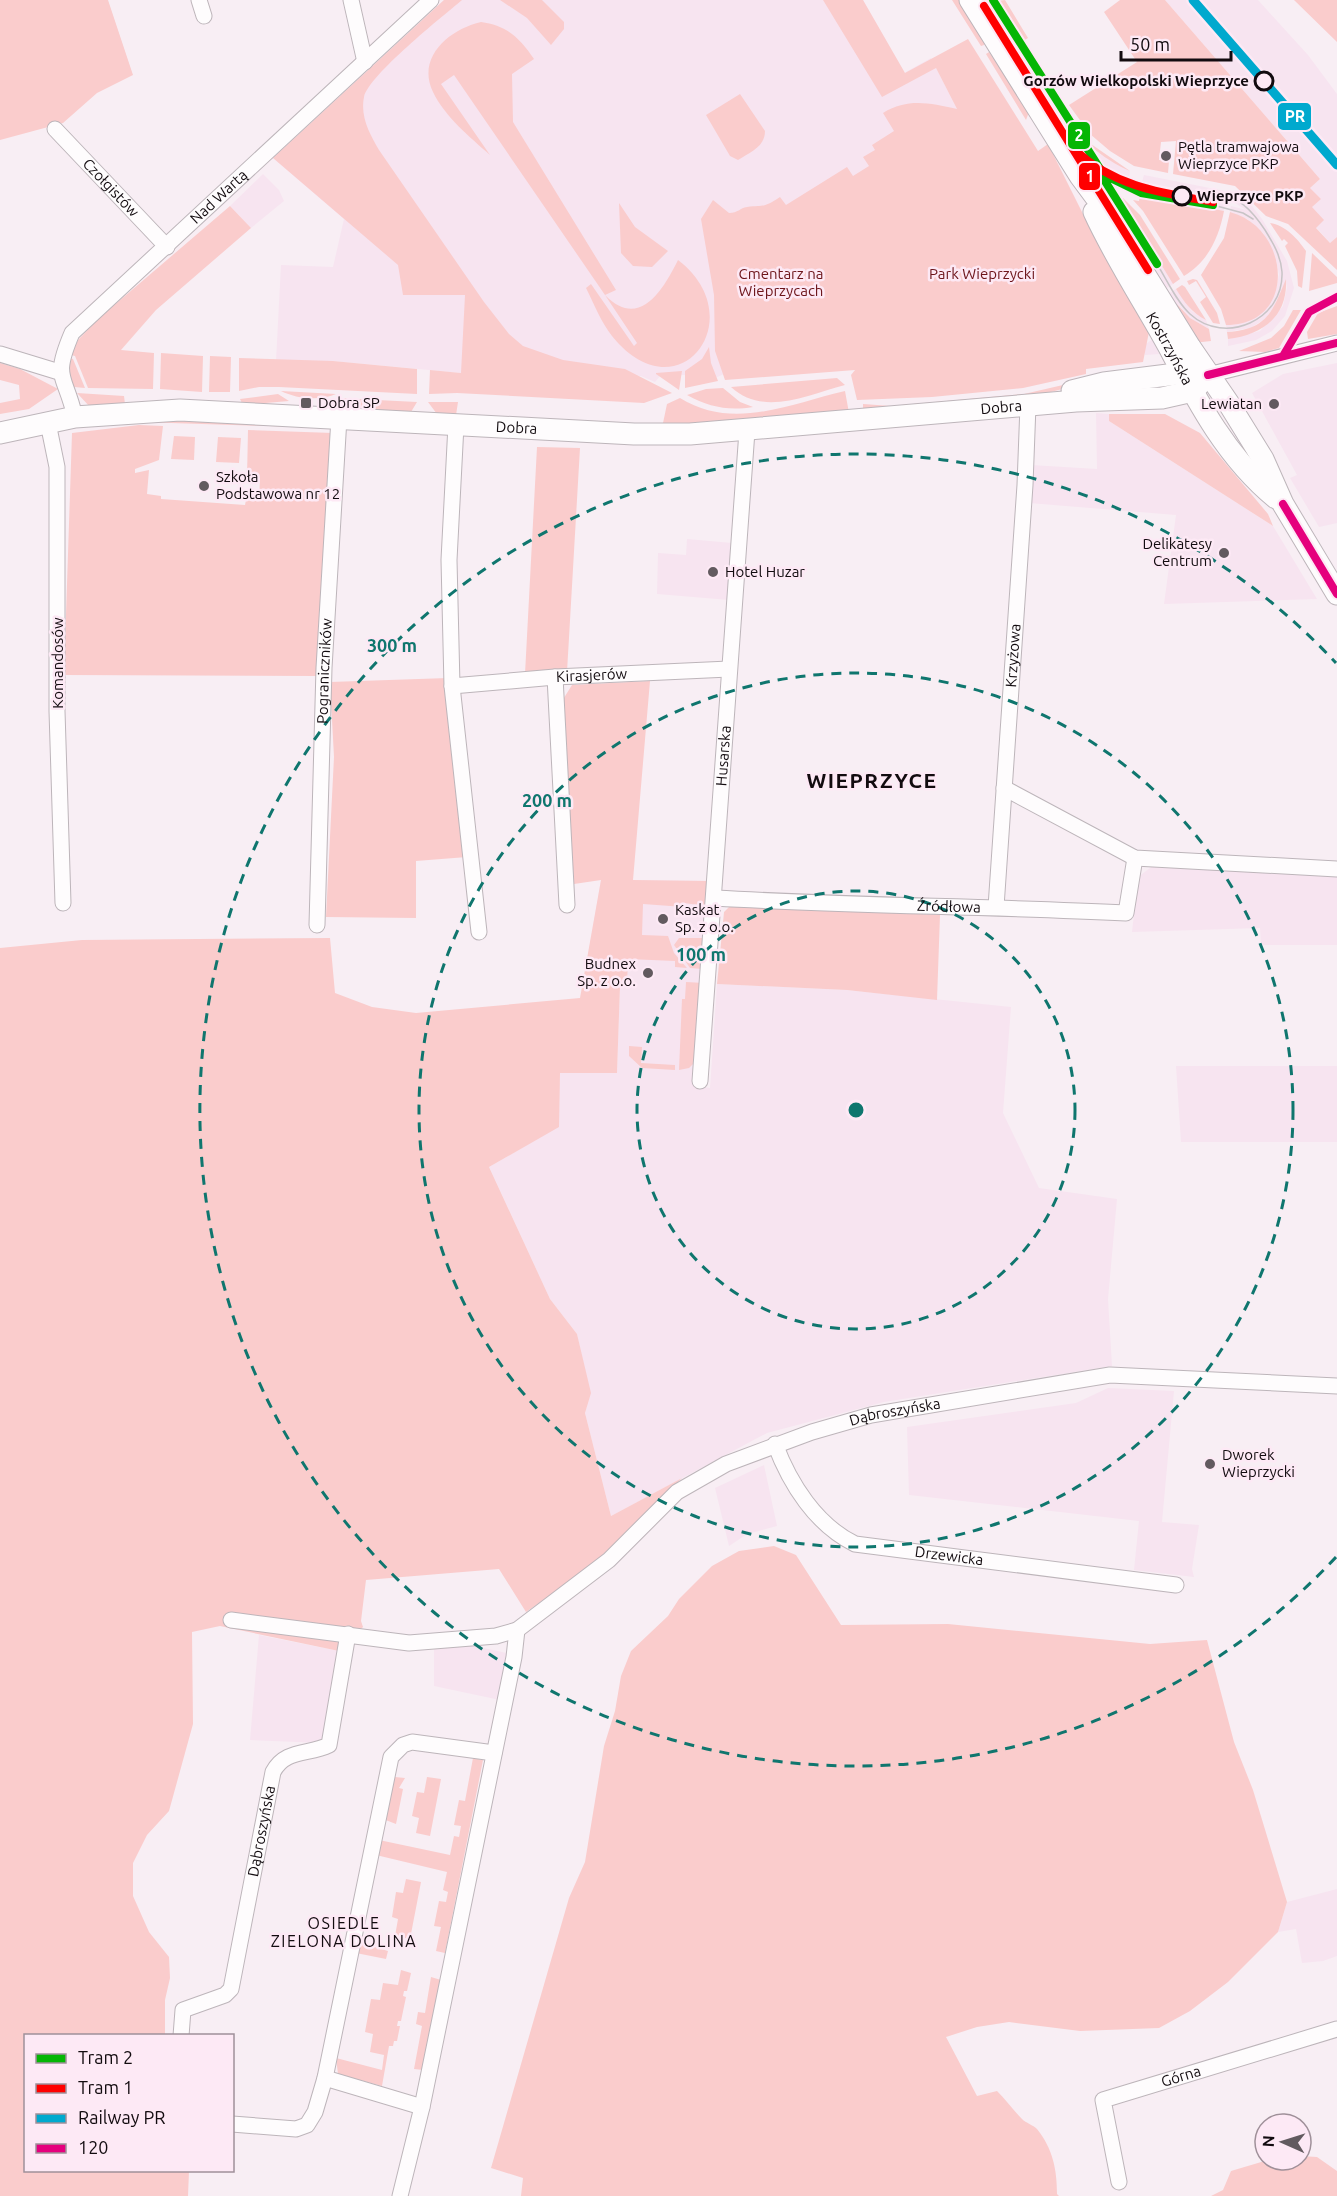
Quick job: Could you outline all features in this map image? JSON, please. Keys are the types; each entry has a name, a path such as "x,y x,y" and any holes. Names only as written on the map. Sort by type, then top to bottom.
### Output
{"street":[{"path":"199,0 204,16"},
{"path":"351,0 365,62"},
{"name":"Nad Wartą","path":"59,372 62,356 72,333 431,0"},
{"name":"Kostrzyńska","path":"970,0 1080,176 1103,207 1263,459 1283,504 1337,594"},
{"name":"Czołgistów","path":"55,129 166,247"},
{"name":"Kostrzyńska","path":"1080,176 1116,258 1170,349 1186,382 1216,430 1262,487 1283,504"},
{"path":"1208,375 1337,344"},
{"path":"0,354 59,372 75,417"},
{"name":"Dobra","path":"0,433 75,417 180,410 634,434 747,431 1031,405 1162,398 1186,382 1201,385 1208,375"},
{"name":"Krzyżowa","path":"996,907 1031,405"},
{"name":"Pograniczników","path":"317,925 324,668 339,418"},
{"name":"Komandosów","path":"48,423 57,467 57,711 63,903"},
{"path":"456,425 449,560 452,686 479,932"},
{"name":"Husarska","path":"700,1081 747,431"},
{"name":"Kirasjerów","path":"452,686 555,677 729,669"},
{"path":"555,677 567,905"},
{"path":"1004,788 1135,858 1337,869"},
{"name":"Źródłowa","path":"715,898 846,905 996,907 1126,913 1135,858"},
{"name":"Dąbroszyńska","path":"231,1620 409,1643 496,1636 517,1630 609,1560 677,1492 726,1464 775,1444 871,1415 1110,1375 1337,1386"},
{"name":"Drzewicka","path":"775,1444 784,1467 827,1528 855,1544 1176,1585"},
{"path":"400,2196 422,2107 514,1657 517,1630"},
{"name":"Dąbroszyńska","path":"181,2034 183,2010 225,1995 231,1989 273,1772 278,1762 286,1756 318,1750 329,1745 348,1634"},
{"path":"234,2124 296,2129 307,2125 315,2112 325,2078 391,1757 402,1745 412,1742 494,1753"},
{"name":"Górna","path":"1119,2182 1103,2100 1337,2029"},
{"path":"325,2078 422,2107"}],"shaded area":[{"path":"444,0 863,0 904,73 931,58 957,109 724,374 715,378 712,375 661,375 655,382 641,376 461,373 333,361 276,361 281,265 333,267 344,219 273,158"},
{"path":"1165,0 1258,0 1308,55 1337,94 1337,237 1330,243 1316,227 1312,207 1310,188 1320,179"},
{"path":"997,1 1023,41 1017,45 992,4"},
{"path":"1035,61 1062,105 1056,108 1029,64"},
{"path":"1071,119 1098,153 1130,171 1129,178 1098,163 1109,174 1127,185 1126,191 1114,186 1116,192 1110,195 1065,122"},
{"path":"263,174 279,190 284,201 251,228 230,206"},
{"path":"1144,175 1225,191 1223,197 1142,182"},
{"path":"1141,188 1225,204 1224,211 1140,194"},
{"path":"1233,194 1252,206 1262,219 1287,261 1294,288 1285,316 1272,331 1256,340 1228,346 1228,339 1260,331 1283,306 1287,288 1286,279 1281,298 1265,319 1250,328 1227,332 1226,325 1245,322 1276,290 1279,274 1275,256 1263,233 1247,219 1230,212 1231,206 1246,210 1232,201"},
{"path":"1121,199 1173,284 1167,288 1115,203"},
{"path":"1176,289 1192,311 1206,320 1209,329 1190,318 1178,304 1177,309 1169,293"},
{"path":"1153,339 1159,354 1145,355 1144,345"},
{"path":"1337,363 1337,523 1319,527 1290,478 1297,475 1252,393 1283,374"},
{"path":"1096,413 1109,414 1109,421 1273,526 1317,599 1164,604 1176,515 1029,503 1031,465 1097,469"},
{"path":"687,539 732,543 729,600 657,594 658,553 686,555"},
{"path":"1154,865 1337,874 1337,945 1261,945 1260,928 1132,932 1138,877"},
{"path":"601,880 713,881 696,1086 710,1088 717,984 847,990 1011,1007 1003,1113 1039,1188 1117,1199 1108,1299 1112,1366 884,1402 767,1433 611,1516 585,1413 590,1393 577,1334 550,1299 489,1167 522,1148 559,1073 617,1072 620,986 583,985"},
{"path":"1176,1066 1337,1066 1337,1142 1181,1142"},
{"path":"1108,1388 1174,1391 1162,1522 1199,1525 1192,1569 1194,1577 1134,1570 1139,1521 909,1495 907,1427 1076,1403"},
{"path":"764,1465 777,1526 747,1534 729,1546 715,1488"},
{"path":"259,1635 339,1651 322,1743 250,1740"},
{"path":"470,1645 511,1654 500,1700 434,1686 434,1649"},
{"path":"1337,1889 1337,1956 1323,1961 1302,1963 1296,1929 1278,1932 1287,1902"}],"green space":[{"path":"0,0 108,0 133,75 97,93 63,123 0,140"},
{"path":"444,0 462,0 392,61 369,87 364,97 363,111 369,131 379,150 484,302 509,334 523,346 563,360 625,369 672,393 644,403 457,393 429,394 430,370 461,373 465,295 403,295 398,265 273,158"},
{"path":"500,0 542,0 564,22 564,29 551,45 527,18"},
{"path":"823,0 863,0 905,73 968,39 1038,151 1048,144 1096,240 1149,332 1143,362 1086,369 1086,374 1023,388 932,397 857,400 851,375 855,370 725,380 715,351 714,295 701,219 713,200 729,213 742,208 761,206 780,197 786,205 847,167 853,176 869,166 863,157 875,150 872,145 894,131 883,113 901,105 919,103 957,109 936,68 882,97"},
{"path":"952,0 959,0 985,41 984,45 981,46"},
{"path":"1005,0 1028,38 1023,41 997,1"},
{"path":"1120,0 1165,0 1320,179 1310,188 1321,199 1312,207 1324,220 1316,228 1330,243 1337,237 1337,270 1288,224 1266,216 1235,186 1173,174 1176,141 1161,142 1159,160 1169,161 1168,173 1134,166 1110,151 1090,134 1069,105 1137,62 1104,12"},
{"path":"1294,0 1337,0 1337,42"},
{"path":"481,22 505,29 523,45 534,59 512,74 513,122 616,290 605,295 454,75 441,84 490,155 451,118 433,92 429,79 429,67 439,46 458,31"},
{"path":"989,52 1029,112 1026,120 986,54"},
{"path":"740,94 765,131 760,145 738,160 730,156 706,115"},
{"path":"1073,118 1091,144 1130,171 1114,163 1085,141 1078,133"},
{"path":"1065,122 1110,195 1104,198 1062,131 1062,125"},
{"path":"1098,163 1129,178 1127,185 1114,179"},
{"path":"1140,194 1224,211 1211,248 1200,264 1184,276 1143,211 1133,200 1139,201"},
{"path":"1123,198 1140,215 1180,279 1173,284 1121,199"},
{"path":"619,203 635,227 668,251 652,267 633,266 621,253"},
{"path":"230,206 251,228 156,310 121,350 154,353 153,389 88,388 75,356 71,355 78,340 98,319"},
{"path":"1230,212 1250,221 1265,236 1275,255 1278,275 1275,293 1266,310 1249,321 1226,325 1221,309 1201,275 1224,238"},
{"path":"1270,223 1291,233 1306,251 1302,288 1298,286 1297,271 1285,246 1288,243 1284,239 1282,241"},
{"path":"1312,253 1337,277 1337,283 1309,291"},
{"path":"678,260 700,283 709,308 708,331 698,350 682,363 661,367 637,359 612,336 586,288 591,284 634,346 637,343 605,295 618,305 629,309 640,307 658,293"},
{"path":"1286,279 1283,304 1271,322 1252,333 1228,339 1227,332 1252,327 1267,316"},
{"path":"1197,280 1217,313 1220,324 1213,323 1200,302 1206,297 1196,281 1189,285 1187,281"},
{"path":"1182,285 1206,320 1192,311 1182,298 1176,289"},
{"path":"1177,304 1190,318 1209,329 1211,341 1193,343"},
{"path":"1337,306 1337,334 1308,339 1307,332 1318,313"},
{"path":"1293,310 1301,310 1279,348 1265,352 1239,351 1271,338 1284,326"},
{"path":"709,347 711,363 718,381 685,388 685,371 702,359"},
{"path":"161,353 203,356 202,392 160,389"},
{"path":"210,356 231,357 230,392 209,392"},
{"path":"70,358 73,359 85,388 74,387 68,371"},
{"path":"239,358 333,361 417,369 417,394 279,387 259,387 239,391"},
{"path":"0,363 20,369 58,389 29,409 0,414 0,403 20,399 19,385 0,380"},
{"path":"682,371 679,390 656,374 656,373"},
{"path":"837,378 845,385 786,401 757,401 731,387"},
{"path":"1076,382 1082,384 1039,395 863,412 863,404 891,406 1024,394"},
{"path":"723,388 740,402 753,407 719,407 687,395 706,389"},
{"path":"281,391 336,394 322,398 308,398"},
{"path":"845,391 849,413 665,426 663,423 667,404 680,398 700,408 720,413 741,414 782,408"},
{"path":"77,393 124,396 125,404 90,407"},
{"path":"278,394 289,401 243,405 240,399"},
{"path":"337,398 417,402 411,412 361,410 327,404"},
{"path":"428,402 458,402 456,415 437,414"},
{"path":"1109,414 1165,414 1200,433 1268,514 1273,526 1109,421"},
{"path":"157,418 329,428 140,422"},
{"path":"139,425 163,426 159,460 135,469 135,473 149,470 147,494 161,496 161,499 245,505 246,500 259,501 260,478 247,477 248,430 333,433 317,676 64,675 72,433"},
{"path":"174,436 195,437 194,460 171,459"},
{"path":"218,437 241,438 239,463 216,462"},
{"path":"537,447 580,448 567,672 525,674"},
{"path":"448,678 467,857 416,861 416,918 326,917 334,757 330,682"},
{"path":"650,681 633,880 710,881 707,906 684,903 684,907 643,904 642,935 668,936 674,953 687,968 675,967 675,961 628,959 627,985 620,986 617,1073 560,1073 559,1127 489,1167 550,1299 577,1334 591,1393 585,1413 611,1516 682,1478 588,1569 526,1612 499,1569 366,1580 361,1621 363,1627 339,1651 220,1626 192,1632 193,1724 169,1811 147,1835 133,1863 133,1896 149,1932 169,1957 170,1978 165,2000 165,2034 24,2034 24,2172 189,2172 188,2196 0,2196 0,948 82,940 330,938 335,993 372,1007 416,1013 580,998 601,880 574,884 562,701 572,685"},
{"path":"731,905 940,915 937,1000 847,990 717,984 724,912"},
{"path":"679,938 704,938 702,969 690,968 674,945"},
{"path":"686,982 704,983 695,1062 689,1068 679,1070 682,999 685,999"},
{"path":"629,1046 642,1047 641,1063 675,1065 675,1070 642,1068 629,1056"},
{"path":"774,1546 796,1555 841,1625 948,1624 1150,1644 1207,1640 1234,1742 1253,1790 1287,1902 1278,1932 1228,1982 1190,2011 1159,2028 1080,2031 1009,2022 977,2027 946,2037 977,2096 997,2091 1022,2119 1035,2128 1047,2144 1053,2160 1059,2196 521,2196 523,2178 491,2168 569,1898 585,1862 604,1746 615,1711 621,1676 631,1651 668,1616 679,1599 712,1566 739,1551"},
{"path":"473,1758 483,1760 445,1953 436,1951 441,1927 434,1926 439,1901 446,1902 448,1892 443,1890 447,1872 376,1855 379,1840 450,1855 454,1836 459,1837 461,1826 454,1825 459,1800 465,1801"},
{"path":"427,1777 441,1779 430,1836 416,1833 419,1818 412,1816 417,1792 424,1793"},
{"path":"405,1778 399,1788 403,1789 396,1824 383,1819 392,1779"},
{"path":"406,1879 421,1882 410,1939 395,1936 398,1919 392,1917 396,1892 403,1893"},
{"path":"358,1942 388,1951 386,1959 356,1953"},
{"path":"401,1970 411,1973 407,1991 404,1991 403,1996 406,1997 401,2021 398,2021 397,2026 400,2026 397,2041 394,2041 393,2046 389,2046 382,2086 338,2074 336,2058 382,2070 384,2055 370,2052 373,2034 365,2032 371,1999 380,2000 383,1983 398,1985"},
{"path":"431,1977 441,1980 423,2070 414,2069 422,2026 416,2024 418,2012 425,2013"},
{"path":"1313,2157 1317,2157 1337,2171 1337,2196 1211,2196 1223,2190 1231,2171 1253,2164 1253,2172 1313,2172"}],"tram line":[{"name":"2","path":"993,0 1104,175 1141,193 1213,205"},
{"name":"1","path":"984,6 1148,270"},
{"name":"1","path":"1076,151 1091,163 1123,181 1140,187 1213,202"},
{"name":"2","path":"1093,162 1157,264"},
{"path":"1157,264 1180,303 1190,314 1204,323 1219,328 1250,323 1263,315 1273,303 1280,289 1282,272 1274,245 1250,210 1238,201 1215,192"},
{"path":"1213,205 1243,213 1253,219"}],"rail line":[{"name":"PR","path":"1193,0 1337,165"}],"transit line":[{"name":"120","path":"1283,356 1309,312 1337,297"},
{"name":"120","path":"1208,375 1337,343"},
{"name":"120","path":"1283,504 1337,594"}],"place":[{"name":"Gorzów Wielkopolski Wieprzyce","path":"1264,81"},
{"name":"Pętla tramwajowa Wieprzyce PKP","path":"1166,156"},
{"name":"Wieprzyce PKP","path":"1182,196"},
{"name":"Dobra SP","path":"306,403"},
{"name":"Lewiatan","path":"1274,404"},
{"name":"Szkoła Podstawowa nr 12","path":"204,486"},
{"name":"Delikatesy Centrum","path":"1224,553"},
{"name":"Hotel Huzar","path":"713,572"},
{"name":"Kaskat Sp. z o.o.","path":"663,919"},
{"name":"Budnex Sp. z o.o.","path":"648,973"},
{"name":"Dworek Wieprzycki","path":"1210,1464"}],"district":[{"name":"WIEPRZYCE","path":"872,781"},
{"name":"OSIEDLE ZIELONA DOLINA","path":"344,1932"}],"park label":[{"name":"Park Wieprzycki","path":"982,274"},
{"name":"Cmentarz na Wieprzycach","path":"781,282"}]}
